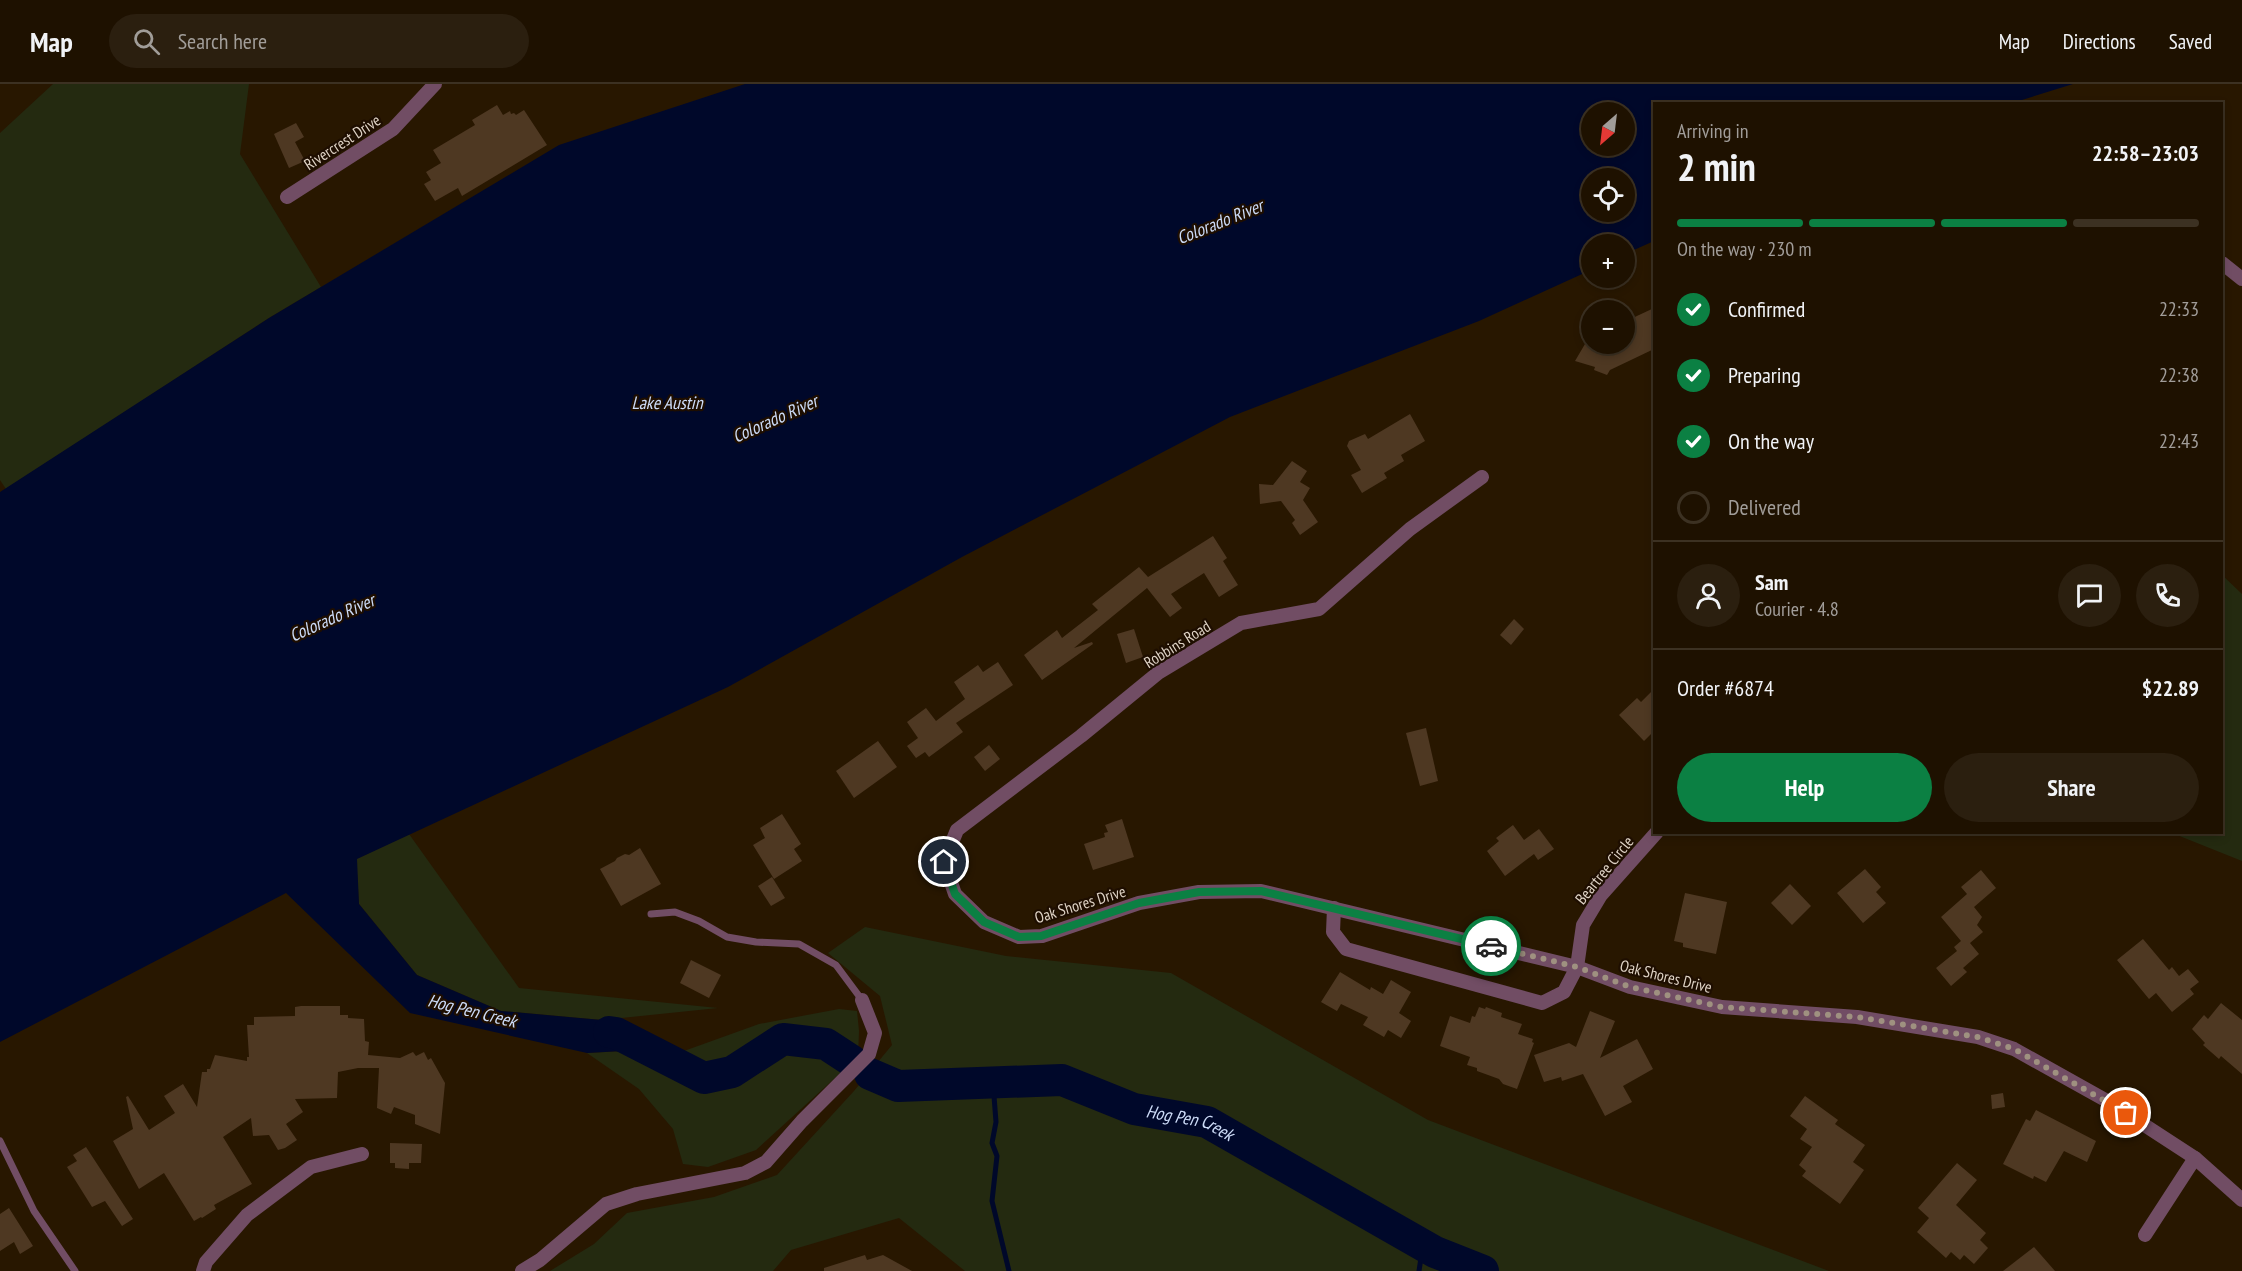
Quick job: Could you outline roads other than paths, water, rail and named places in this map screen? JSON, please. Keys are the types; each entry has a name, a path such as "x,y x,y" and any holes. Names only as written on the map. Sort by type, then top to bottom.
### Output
{"street":[{"name":"Rivercrest Drive","path":"287,197 393,129 435,84"},
{"path":"2223,264 2242,279"},
{"name":"Robbins Road","path":"955,894 944,862 957,830 1081,736 1158,673 1241,623 1318,609 1410,529 1482,477"},
{"name":"Beartree Circle","path":"1577,967 1583,925 1601,895 1655,834"},
{"name":"Oak Shores Drive","path":"955,894 984,922 1019,937 1041,936 1139,903 1199,892 1261,891 1577,967 1630,987 1722,1007 1857,1017 1978,1037 2014,1049 2109,1102 2195,1158 2242,1200"},
{"path":"1334,908 1333,932 1346,949 1542,1003 1564,992 1577,967"},
{"path":"522,1271 540,1260 606,1204 637,1194 745,1173 766,1162 802,1121 869,1054 875,1033 862,1000"},
{"path":"203,1271 206,1262 247,1215 311,1167 362,1154"},
{"path":"2145,1235 2195,1158"}],"lane":[{"path":"651,914 675,912 699,921 727,937 756,942 799,944 836,965 862,1000"},
{"path":"0,1141 34,1211 75,1271"}],"water":[{"name":"Lake Austin","path":"745,84 2073,84 2015,102 1653,102 1653,241 1635,250 1635,234 1581,234 1581,275 1479,321 1230,417 962,557 728,687 357,859 359,904 417,975 501,1011 602,1020 658,1049 587,1053 410,1013 286,893 0,1042 0,492 269,318 559,145"}],"waterway":[{"name":"Hog Pen Creek","path":"609,1032 616,1033 704,1078 732,1072 783,1039 826,1044 852,1061"},
{"name":"Hog Pen Creek","path":"870,1074 898,1086 1062,1080 1134,1109 1207,1122 1435,1252 1483,1271"},
{"path":"993,1083 996,1122 992,1143 997,1156 992,1201 1009,1271"},
{"path":"1419,1271 1423,1245"}],"water label":[{"name":"Colorado River","path":"1220,222"},
{"name":"Colorado River","path":"775,419"},
{"name":"Colorado River","path":"332,618"}]}
